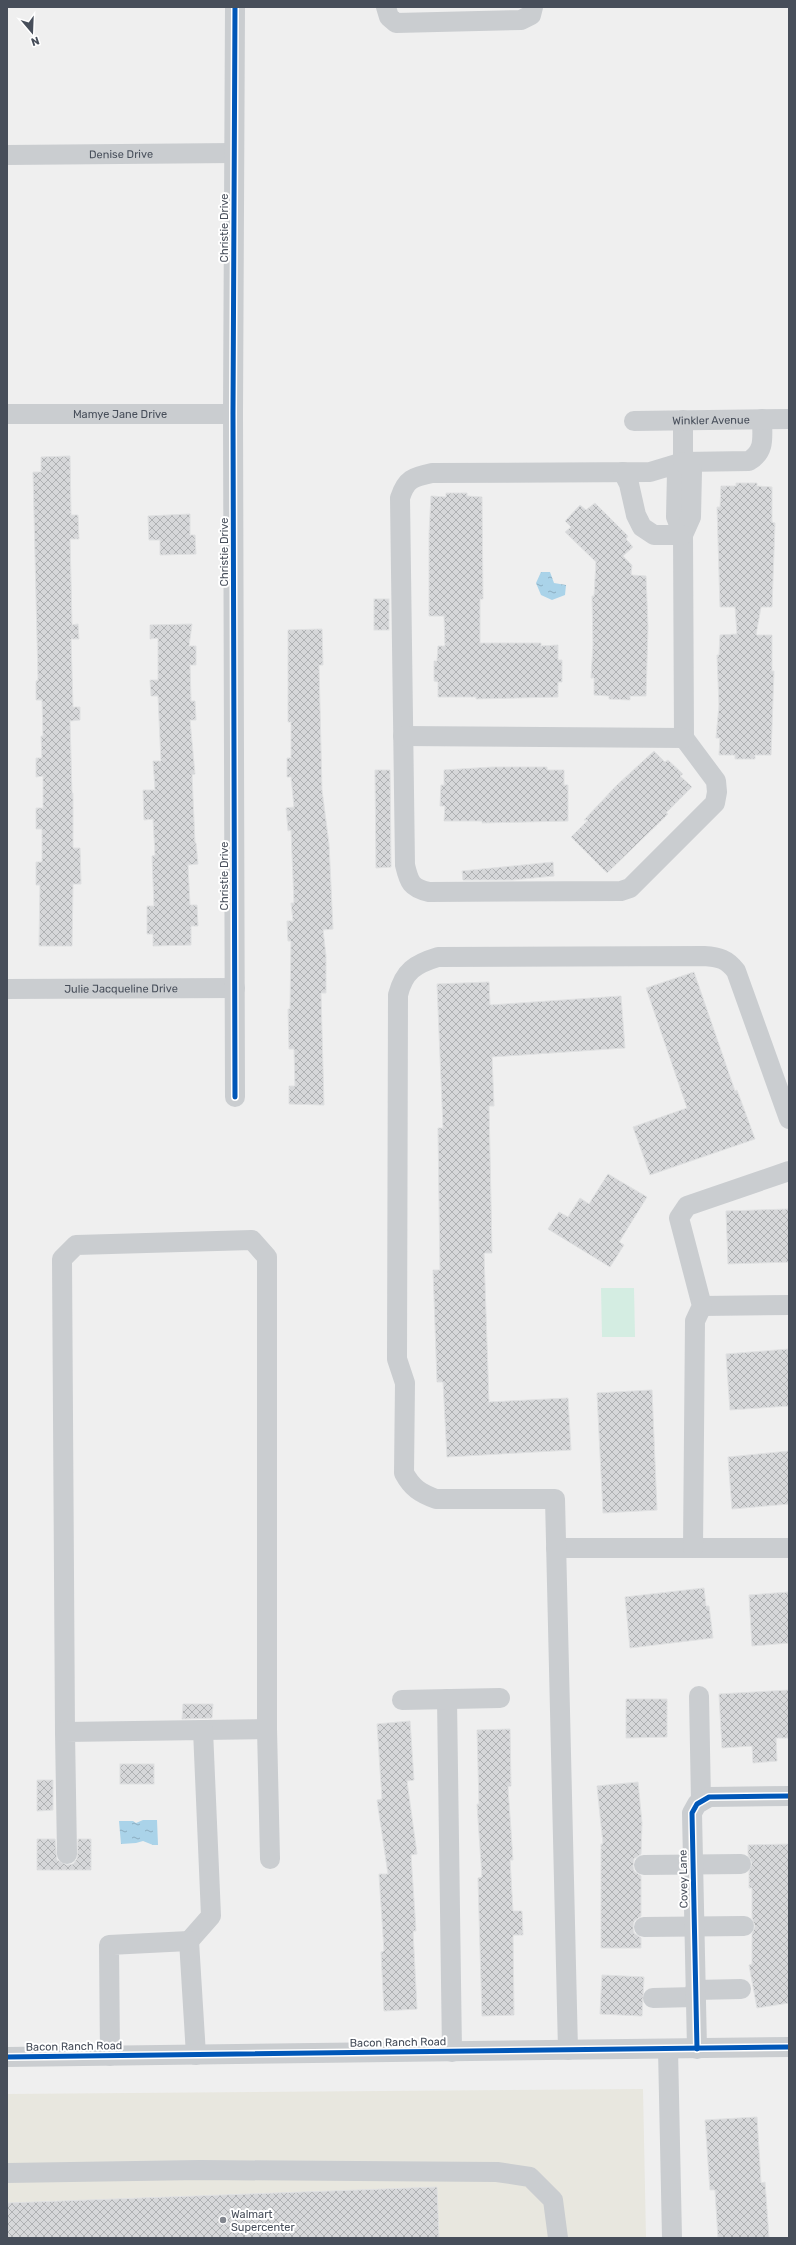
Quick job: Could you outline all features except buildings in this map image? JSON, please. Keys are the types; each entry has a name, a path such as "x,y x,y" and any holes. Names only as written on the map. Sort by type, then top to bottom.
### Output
{"street":[{"name":"Christie Drive","path":"235,7 233,414 235,1096"},
{"path":"386,7 389,17 396,23 521,20 531,15 533,7"},
{"name":"Denise Drive","path":"7,155 234,153"},
{"name":"Mamye Jane Drive","path":"7,414 233,414"},
{"path":"683,420 683,462 692,471 692,517 683,536 684,738 716,781 718,792 715,803 630,888 621,891 429,892 417,889 408,879 405,865 400,498 404,486 416,476 432,473 650,472 683,462 749,461 758,456 761,448 762,419"},
{"name":"Winkler Avenue","path":"634,421 789,419"},
{"path":"622,472 629,484 636,515 642,527 654,535 683,536"},
{"path":"403,736 684,738"},
{"path":"568,2050 555,1499 436,1499 422,1494 411,1486 404,1473 405,1383 397,1359 398,995 402,981 410,970 422,962 438,957 720,957 729,962 736,971 789,1119"},
{"name":"Julie Jacqueline Drive","path":"7,989 235,988"},
{"path":"693,1548 695,1321 702,1306 679,1218 687,1206 789,1171"},
{"path":"67,1854 62,1259 76,1245 252,1240 267,1257 267,1730 270,1859"},
{"path":"702,1306 789,1305"},
{"path":"556,1548 789,1548"},
{"path":"699,1696 701,1801 709,1798 789,1796"},
{"path":"402,1700 500,1698"},
{"path":"447,1699 452,2052"},
{"path":"196,2055 189,1941 211,1916 203,1730"},
{"path":"65,1732 267,1730"},
{"name":"Covey Lane","path":"696,2049 692,1813 694,1807 701,1801"},
{"path":"644,1865 741,1864"},
{"path":"644,1927 744,1926"},
{"path":"110,2056 109,1945 189,1941"},
{"path":"652,1998 741,1989"},
{"name":"Bacon Ranch Road","path":"7,2057 789,2047"},
{"path":"668,2049 672,2238"},
{"path":"7,2173 200,2170 497,2172 530,2177 554,2200 558,2238"}],"shaded area":[{"path":"643,2089 646,2238 7,2238 7,2094"}],"green space":[{"path":"601,1288 634,1288 635,1337 602,1337"}],"water":[{"path":"541,572 550,572 554,583 566,585 565,595 552,600 541,595 536,583"},
{"path":"143,1820 157,1820 158,1845 153,1845 143,1841 121,1844 119,1821 133,1821 136,1823"}],"cycle path":[{"path":"235,7 233,414 235,1097"},
{"path":"697,2049 692,1813 697,1804 709,1797 789,1796"},
{"path":"7,2057 789,2047"}],"place":[{"name":"Walmart Supercenter","path":"223,2220"}]}
